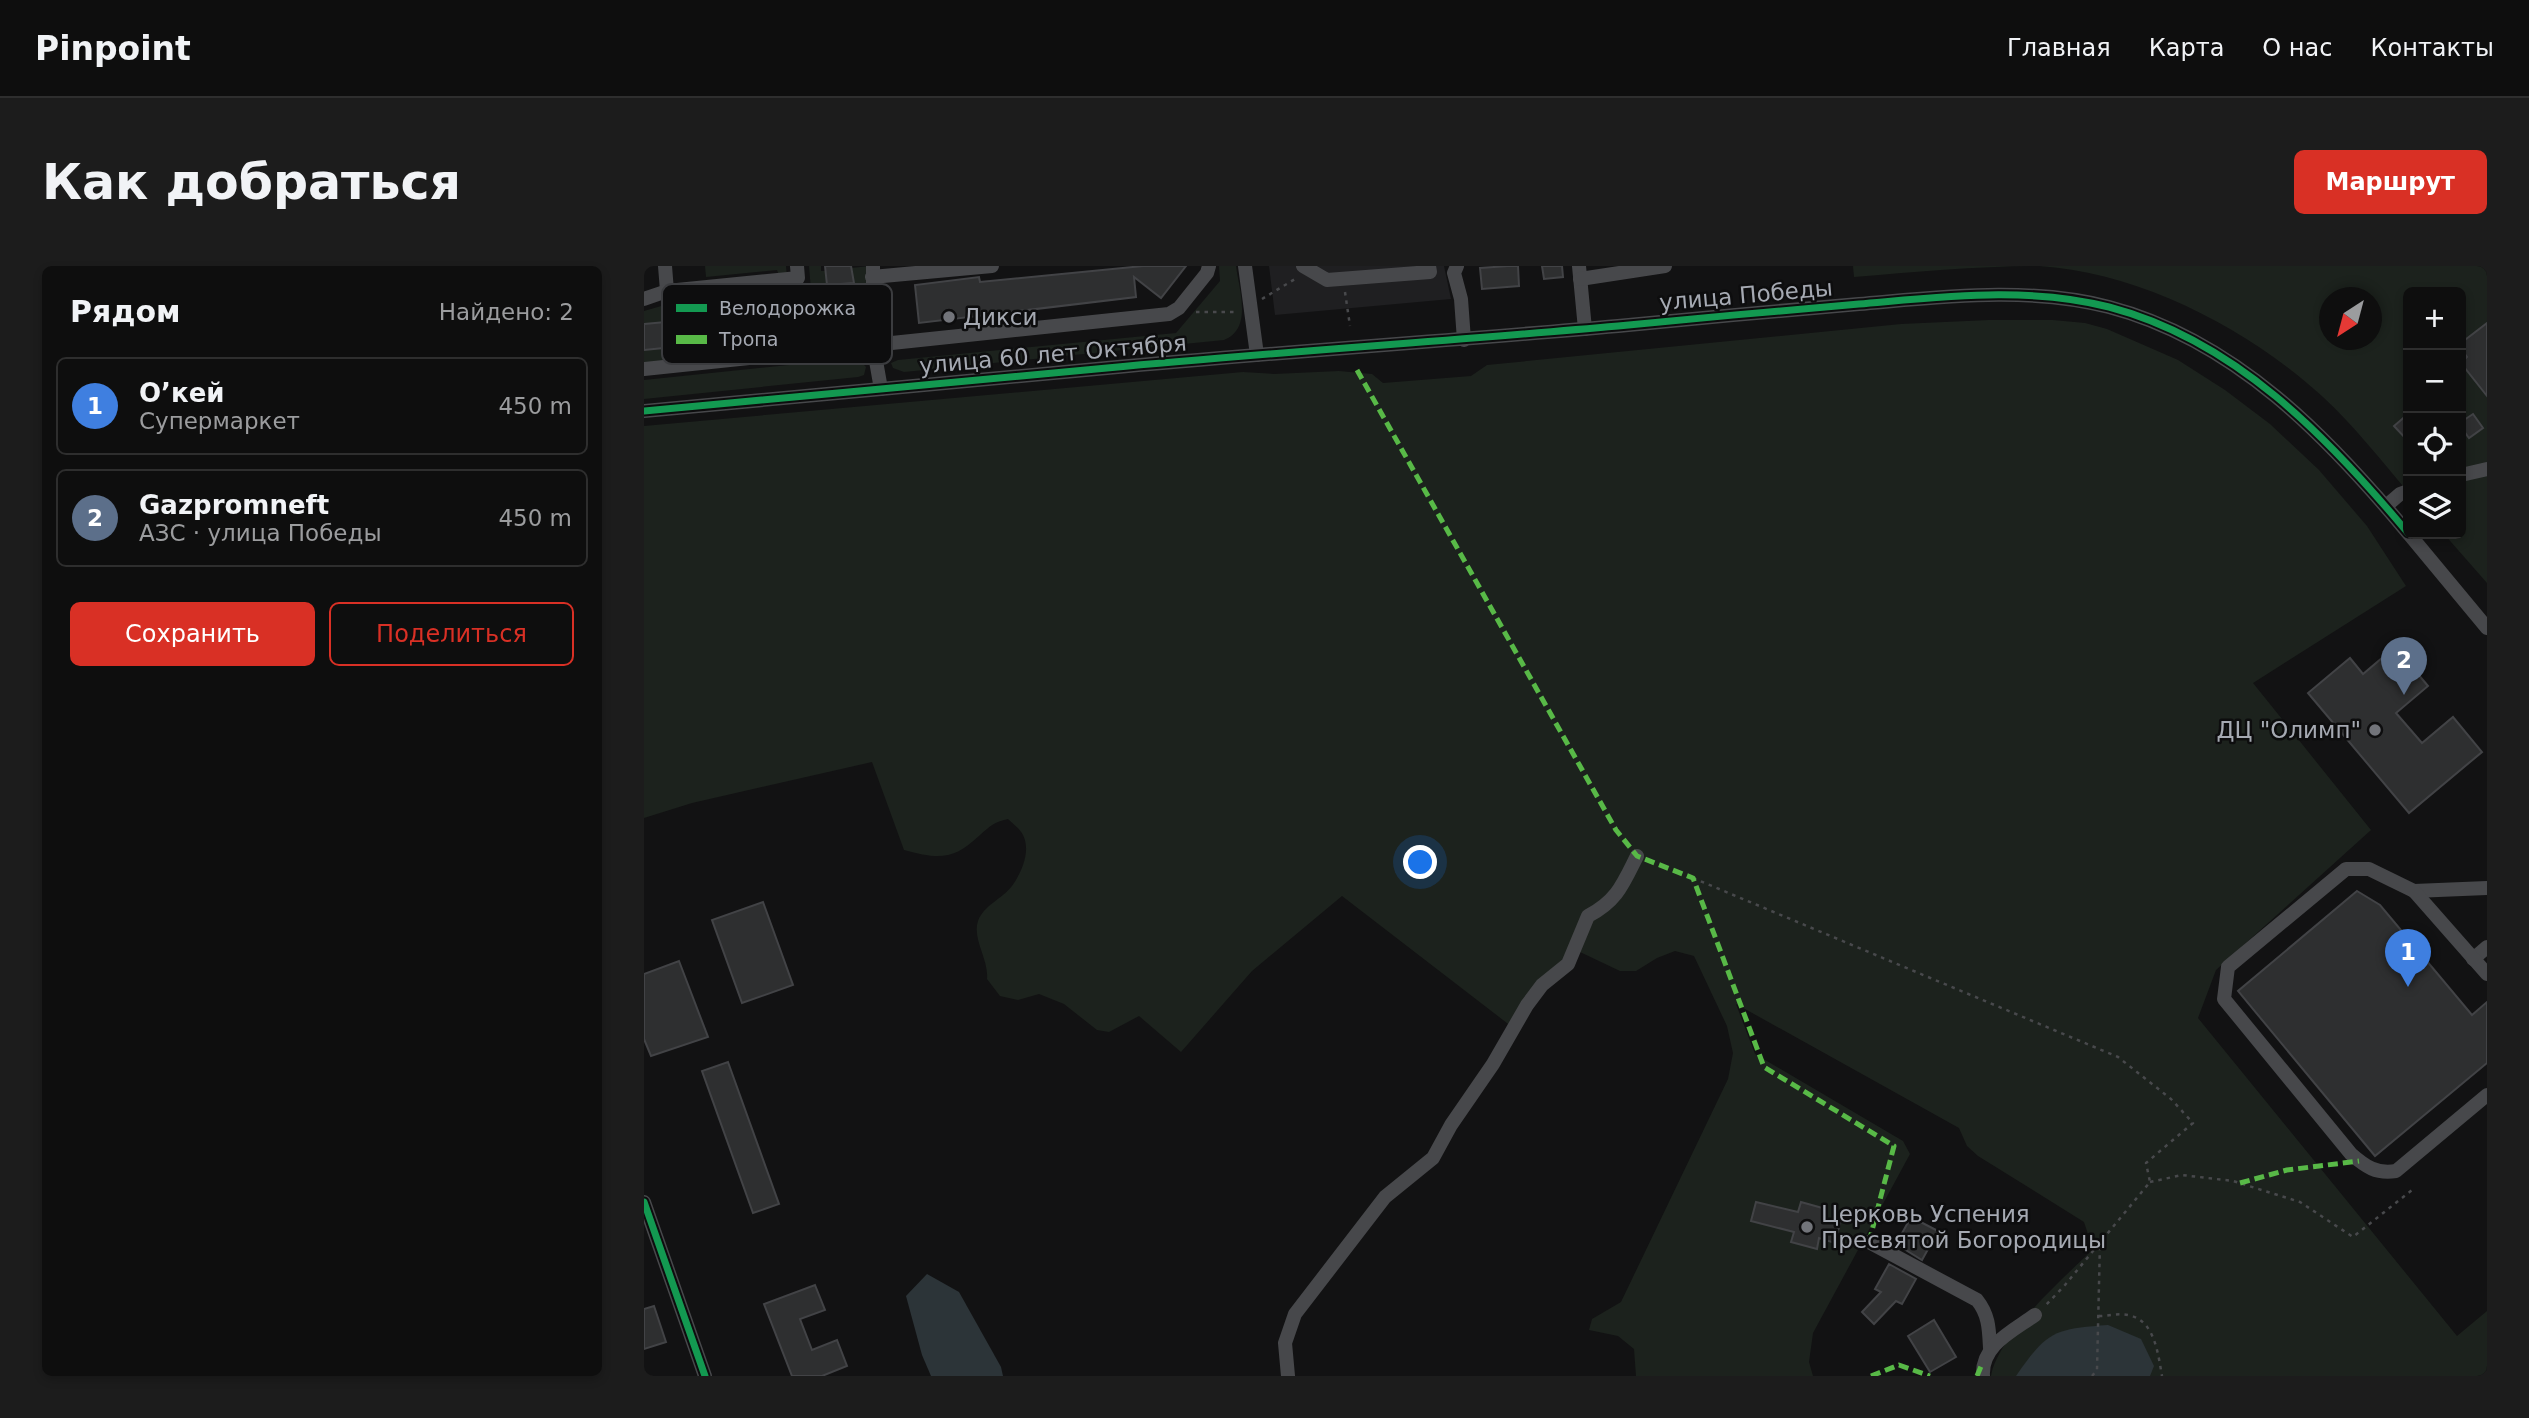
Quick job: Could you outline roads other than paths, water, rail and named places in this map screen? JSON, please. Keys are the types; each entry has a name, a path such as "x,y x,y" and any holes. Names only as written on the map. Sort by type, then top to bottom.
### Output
{"street":[{"path":"665,266 666,284"},
{"path":"738,284 798,278 797,266"},
{"path":"872,272 992,266"},
{"path":"892,342 1169,314 1179,308 1207,273 1209,266"},
{"path":"1245,266 1257,355"},
{"path":"1307,268 1327,280 1343,279 1378,269 1430,272 1429,266"},
{"path":"1457,266 1454,273 1461,299 1464,340"},
{"path":"1585,329 1580,273 1665,266"},
{"path":"644,299 662,293"},
{"name":"улица Победы","path":"1257,355 1464,340 1947,297 2021,295 2084,301 2115,308 2176,332 2234,364 2307,423 2350,466 2403,527"},
{"name":"улица 60 лет Октября","path":"644,411 1257,355"},
{"path":"644,369 690,364"},
{"path":"877,364 881,389"},
{"path":"2466,474 2487,469"},
{"path":"2386,506 2403,493"},
{"name":"улица Победы","path":"2413,539 2487,628"},
{"path":"1288,1376 1285,1343 1295,1314 1385,1197 1433,1157 1451,1125 1493,1065 1527,1005 1542,985 1567,964 1588,916 1603,908 1618,894 1637,856"},
{"path":"2487,974 2414,891 2368,869 2346,869 2228,967 2224,999 2351,1154 2367,1167 2383,1173 2396,1171 2487,1095"},
{"path":"2414,891 2487,888"},
{"path":"2473,959 2487,947"},
{"path":"644,1202 705,1376"},
{"path":"1869,1242 1977,1300 1989,1321 1990,1348"},
{"path":"1983,1376 1982,1364 1990,1348 2035,1315"}],"place":[{"name":"Дикси","path":"949,317"},
{"name":"Gazpromneft","path":"2404,695"},
{"name":"ДЦ \"Олимп\"","path":"2375,730"},
{"name":"О’кей","path":"2408,987"},
{"name":"Церковь Успения Пресвятой Богородицы","path":"1807,1227"}]}
